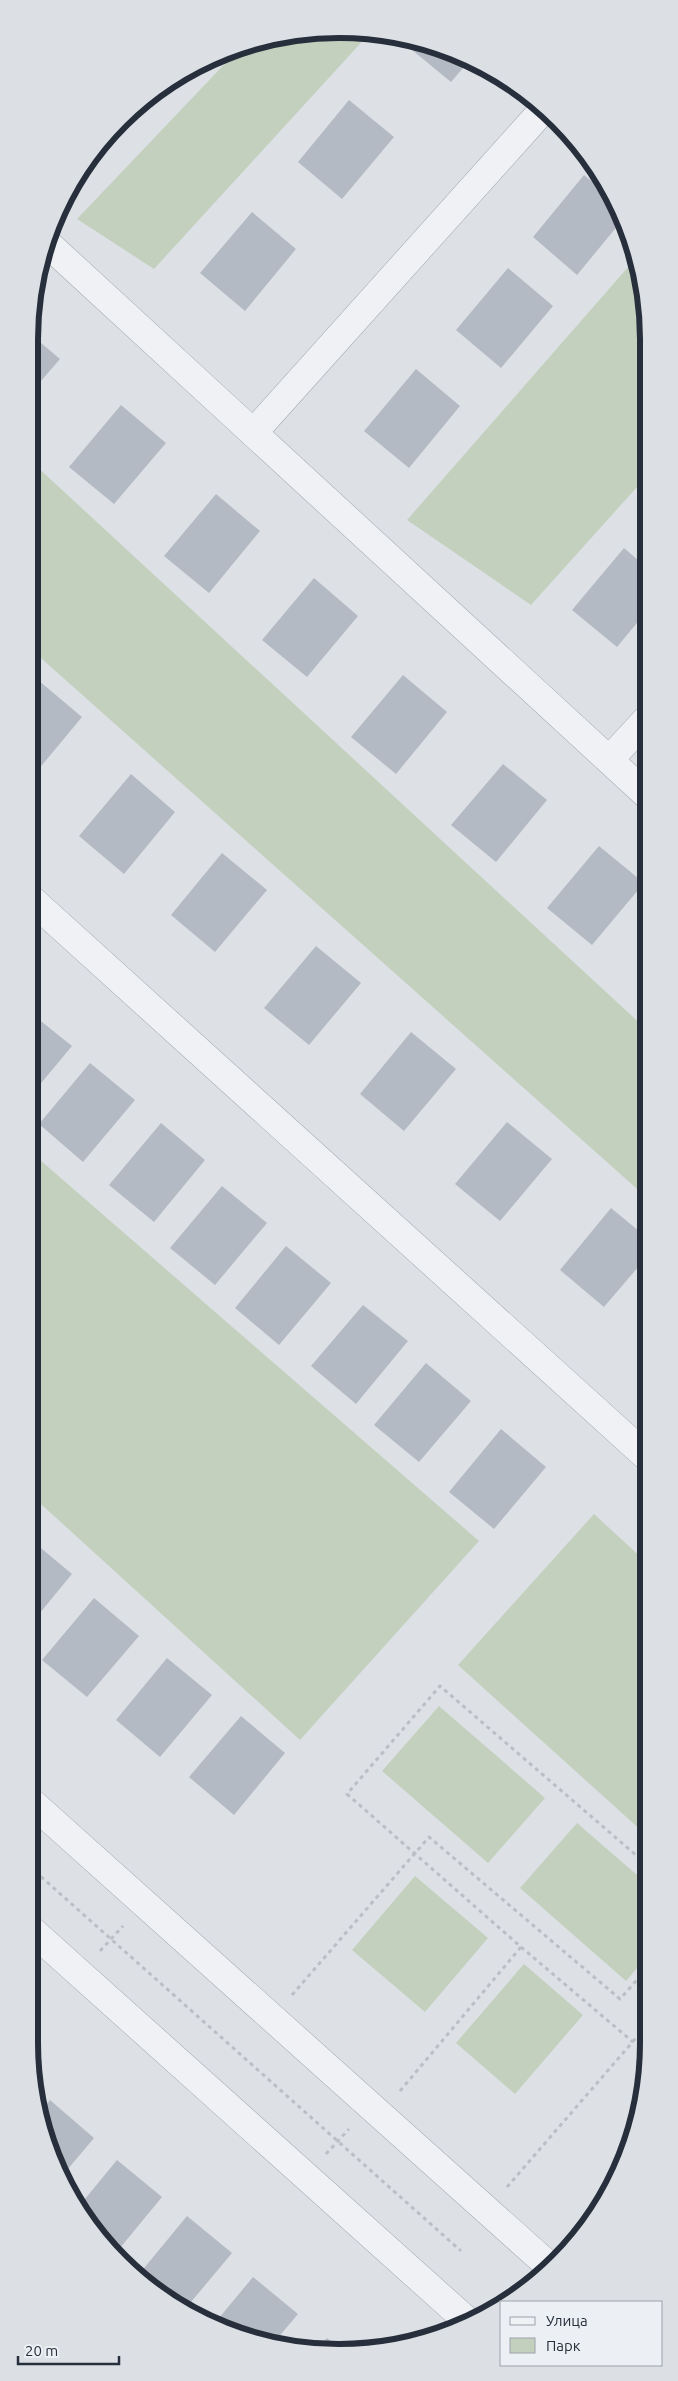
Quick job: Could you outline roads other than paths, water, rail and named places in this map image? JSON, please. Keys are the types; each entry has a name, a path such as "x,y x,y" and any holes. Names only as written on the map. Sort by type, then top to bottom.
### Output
{"street":[{"path":"252,432 540,114"},
{"path":"52,248 640,788"},
{"path":"609,760 640,726"},
{"path":"38,906 640,1451"},
{"path":"38,1809 545,2262"},
{"path":"38,1936 462,2317"}]}
